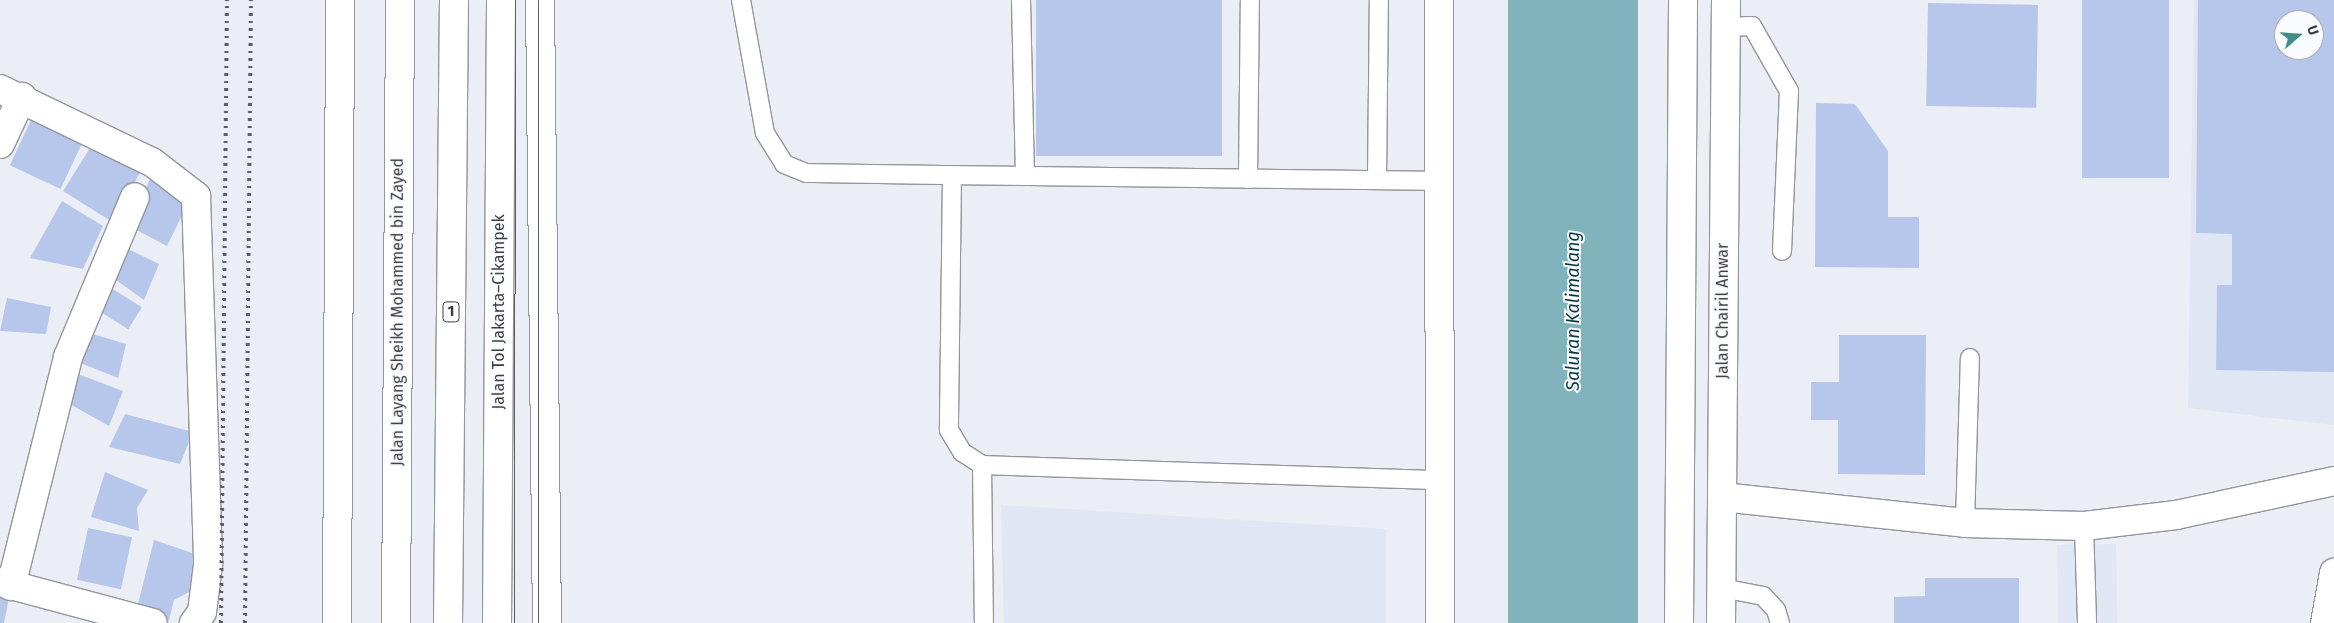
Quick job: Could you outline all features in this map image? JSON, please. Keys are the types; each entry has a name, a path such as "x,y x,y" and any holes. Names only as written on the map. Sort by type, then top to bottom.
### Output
{"main road":[{"path":"337,623 340,0"},
{"name":"Jalan Layang Sheikh Mohammed bin Zayed","path":"396,623 400,0"},
{"name":"1","path":"448,623 454,0"},
{"name":"Jalan Tol Jakarta–Cikampek","path":"497,623 501,0"},
{"path":"540,0 547,623"},
{"path":"1439,0 1440,623"},
{"path":"1679,623 1683,0"},
{"name":"Jalan Chairil Anwar","path":"1721,623 1726,0"},
{"path":"0,144 11,93 152,162 196,196 208,565 202,612 194,623"},
{"path":"135,197 68,357 6,584 153,623"},
{"path":"1681,492 1965,523 2084,526 2193,512 2334,482"},
{"path":"2325,623 2334,573"}],"lane":[{"path":"741,0 765,134 784,164 806,173 1440,181"},
{"path":"1021,0 1025,176"},
{"path":"1248,178 1250,0"},
{"path":"1377,180 1379,0"},
{"path":"1726,27 1752,26 1789,91 1782,251"},
{"path":"952,175 949,430 962,452 982,465 1440,480"},
{"path":"1965,523 1970,358"},
{"path":"982,465 984,623"},
{"path":"2084,526 2087,623"},
{"path":"1722,588 1763,596 1776,610 1780,623"}],"shaded area":[{"path":"2194,0 2334,0 2334,425 2188,408"},
{"path":"1001,505 1386,529 1386,623 1004,623"},
{"path":"2116,544 2117,623 2058,623 2057,545"}],"water":[{"name":"Saluran Kalimalang","path":"1508,0 1638,0 1638,623 1508,623"}],"building":[{"path":"1036,0 1222,0 1222,156 1036,156"},
{"path":"2082,0 2169,0 2169,178 2082,178"},
{"path":"2198,0 2334,0 2334,372 2216,370 2217,285 2232,285 2232,234 2196,233"},
{"path":"1928,3 2038,5 2036,108 1926,106"},
{"path":"1816,103 1855,104 1888,151 1888,217 1919,217 1919,268 1815,267"},
{"path":"31,120 82,144 61,189 10,165"},
{"path":"90,148 140,172 114,223 63,191"},
{"path":"153,172 191,197 167,246 129,226"},
{"path":"62,201 103,226 83,269 30,258"},
{"path":"122,246 159,264 144,300 105,272"},
{"path":"108,286 142,307 128,329 94,308"},
{"path":"7,298 51,307 46,334 0,331"},
{"path":"86,332 126,344 118,378 78,362"},
{"path":"1839,335 1926,335 1925,475 1838,474 1838,420 1811,420 1811,382 1839,382"},
{"path":"78,374 123,391 109,426 68,403"},
{"path":"125,414 193,432 180,464 109,447"},
{"path":"105,472 148,490 137,508 139,531 91,517"},
{"path":"88,528 132,537 121,589 77,580"},
{"path":"154,540 204,557 199,587 174,600 169,620 135,616"},
{"path":"1925,578 2019,578 2019,623 1894,623 1894,597 1925,596"},
{"path":"0,596 9,598 4,623 0,623"}],"tram line":[{"path":"514,623 515,0"},
{"path":"538,0 538,623"}],"railway":[{"path":"221,623 227,0"},
{"path":"245,623 251,0"}]}
